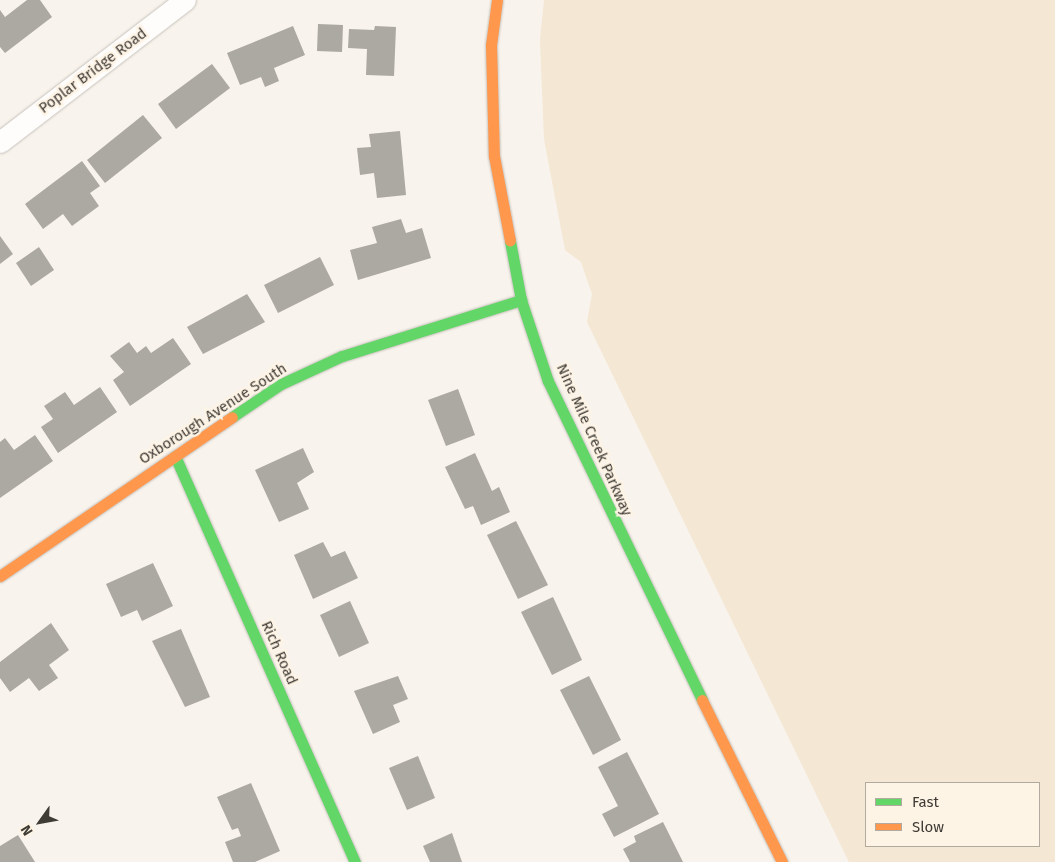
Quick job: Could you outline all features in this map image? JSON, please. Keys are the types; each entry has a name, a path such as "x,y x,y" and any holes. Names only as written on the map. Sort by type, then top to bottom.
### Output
{"street":[{"name":"Poplar Bridge Road","path":"0,142 185,0"},
{"name":"Nine Mile Creek Parkway","path":"497,0 491,45 494,156 521,300 548,381 586,464 782,862"},
{"name":"Oxborough Avenue South","path":"0,576 281,384 342,356 521,300"},
{"name":"Rich Road","path":"175,456 355,862"}],"shaded area":[{"path":"544,0 1055,0 1055,862 849,862 587,322 592,294 581,262 565,250 544,139 540,40"}],"building":[{"path":"27,0 40,0 52,17 5,53 0,47 0,10 5,17"},
{"path":"318,24 343,25 342,52 317,51"},
{"path":"293,26 305,55 274,68 279,81 265,87 261,77 240,85 227,53"},
{"path":"375,26 396,27 394,76 366,75 367,49 348,48 349,29 374,30"},
{"path":"212,64 230,88 176,129 158,104"},
{"path":"143,115 162,138 105,183 87,160"},
{"path":"400,131 406,195 377,198 374,173 360,175 357,148 371,147 369,134"},
{"path":"82,161 100,186 90,193 99,206 72,226 63,214 43,229 25,204"},
{"path":"401,219 406,233 422,228 431,258 358,280 350,250 377,243 372,227"},
{"path":"0,236 13,254 0,264"},
{"path":"39,247 54,270 31,286 16,263"},
{"path":"320,257 334,285 278,313 264,285"},
{"path":"247,294 265,322 203,354 187,327"},
{"path":"173,338 191,364 130,406 113,380 124,372 110,356 129,342 137,353 146,346 151,353"},
{"path":"100,387 117,412 58,453 41,427 53,419 44,406 65,392 74,405"},
{"path":"458,389 475,435 446,446 428,400"},
{"path":"35,435 53,461 0,498 0,442 5,438 14,450"},
{"path":"303,448 314,472 297,483 309,509 279,522 255,470"},
{"path":"475,453 492,491 499,487 510,512 481,525 473,506 465,509 445,467"},
{"path":"516,521 548,585 518,599 487,535"},
{"path":"323,542 331,557 345,551 358,578 313,599 294,555"},
{"path":"153,563 173,606 142,621 137,610 121,617 106,584"},
{"path":"553,597 582,660 552,675 521,612"},
{"path":"350,601 369,643 339,657 320,615"},
{"path":"51,623 69,650 49,665 58,678 39,691 29,678 10,692 0,678 0,662"},
{"path":"181,629 210,697 185,707 152,641"},
{"path":"398,676 408,699 393,705 400,722 373,734 354,691"},
{"path":"589,676 621,740 593,755 560,690"},
{"path":"627,752 659,814 614,837 602,814 618,806 598,767"},
{"path":"418,756 435,798 407,810 389,768"},
{"path":"251,783 280,851 255,862 233,862 225,842 241,836 238,828 232,830 217,797"},
{"path":"663,822 683,862 630,862 623,849 636,842 634,836"},
{"path":"452,833 462,862 430,862 423,846"},
{"path":"18,835 35,862 0,862 0,846"}],"traffic: fast":[{"path":"510,241 521,300 548,381 702,700"},
{"path":"232,417 281,384 342,356 521,300"},
{"path":"175,456 355,862"}],"traffic: slow":[{"path":"497,0 491,45 494,156 510,241"},
{"path":"0,576 232,417"},
{"path":"702,700 782,862"}]}
